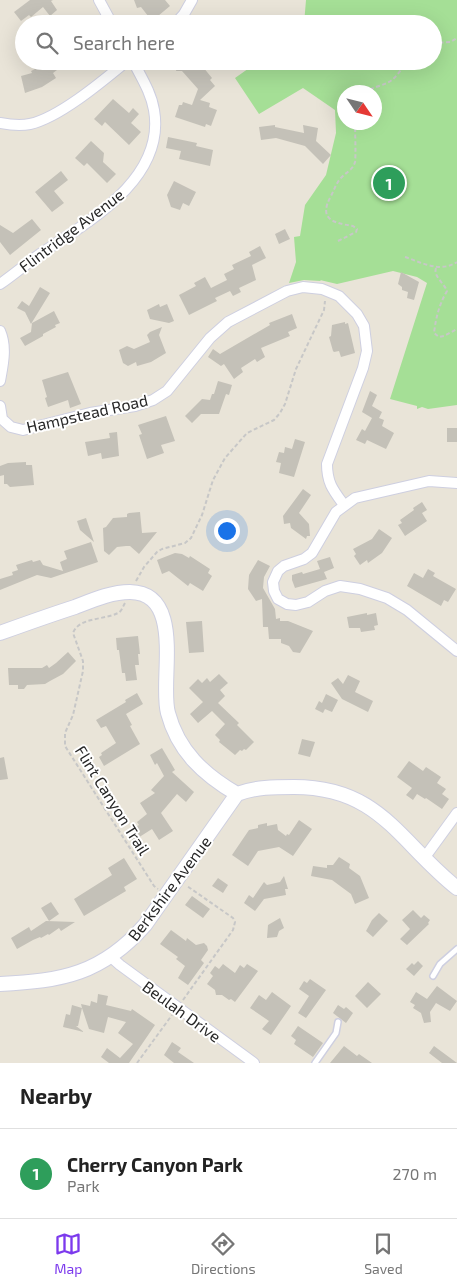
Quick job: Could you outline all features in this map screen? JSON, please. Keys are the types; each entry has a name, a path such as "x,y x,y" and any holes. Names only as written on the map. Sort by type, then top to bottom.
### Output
{"main road":[{"path":"0,633 108,595 131,592 140,593 151,599 161,614 166,629 168,660 166,702 168,713 180,741 199,768 212,779 237,794 270,788 304,787 325,790 361,802 385,818 457,888"},
{"name":"Berkshire Avenue","path":"0,984 46,980 75,973 95,966 111,957 130,942 145,925 237,794"}],"street":[{"path":"99,0 107,15"},
{"path":"183,15 192,0"},
{"path":"0,123 14,126 32,124 64,108 116,70"},
{"name":"Flintridge Avenue","path":"0,284 106,208 126,189 148,159 155,132 154,111 149,92 138,70"},
{"name":"Hampstead Road","path":"0,406 1,419 11,427 23,430 90,413 135,406 153,400 167,390 210,338 228,322 287,291 303,287 322,289 339,296 349,304 364,326 366,339 367,351 363,368 327,464 330,487 344,504"},
{"path":"0,331 3,338 4,352 0,381"},
{"path":"457,483 428,482 355,498 344,504 336,512 312,554 284,566 278,571 273,582 274,591 278,599 287,604 296,605 308,602 325,591 340,586 360,589 387,598 407,610 457,651"},
{"path":"425,857 457,813"},
{"name":"Beulah Drive","path":"111,957 254,1063"}],"lane":[{"path":"433,976 440,964 457,950"},
{"path":"315,1063 336,1033 338,1022"}],"path":[{"path":"442,42 450,42 457,38"},
{"path":"379,85 388,82 400,70"},
{"path":"338,241 340,238 356,232 357,229 354,226 328,219 326,215 327,203 336,185 355,162 354,130"},
{"path":"405,257 436,268 449,267 457,262"},
{"path":"436,268 436,275 447,291 436,315 434,333 439,337 457,329"},
{"path":"135,584 144,567 157,552 185,543 191,538 202,515 217,470 229,452 247,433 274,420 280,413 285,404 296,369 324,310 325,299"},
{"name":"Flint Canyon Trail","path":"125,603 118,613 82,623 73,632 83,661 83,671 73,714 64,738 65,746 148,878 160,890"},
{"path":"182,885 189,887 233,918 235,922 233,930 182,1001"},
{"path":"137,1063 173,1014"}],"green space":[{"path":"306,0 457,0 457,405 417,409 417,406 390,399 427,283 417,277 393,271 337,284 320,280 304,280 289,283 296,262 294,237 300,236 305,205 326,175 336,133 335,110 303,88 259,114 235,78 246,70 442,70 442,15 305,15"}],"building":[{"path":"30,0 53,0 51,1 57,10 51,15 43,7 33,15 16,15 14,12"},
{"path":"134,0 165,0 170,6 159,15 147,15 141,7 137,8"},
{"path":"57,70 53,73 56,78 42,87 25,93 21,76 32,73 31,71"},
{"path":"205,70 212,78 210,80 215,86 200,100 210,103 209,107 217,110 211,126 206,124 205,127 175,117 179,105 182,105 183,102 192,105 198,89 182,71 176,71"},
{"path":"113,99 129,113 133,108 139,114 131,123 141,132 129,145 105,122 102,126 94,119"},
{"path":"275,125 275,127 304,133 303,125 318,128 316,141 331,155 323,164 305,146 276,138 261,140 259,127"},
{"path":"168,137 197,143 196,146 213,150 210,166 179,159 181,151 166,148"},
{"path":"91,141 104,153 103,162 116,174 107,183 87,163 84,166 75,158"},
{"path":"61,171 68,180 54,191 64,203 52,212 35,192"},
{"path":"174,181 196,192 189,206 183,203 180,210 171,207 167,195"},
{"path":"32,219 41,230 10,255 0,242 0,225 13,233"},
{"path":"285,229 290,239 279,244 275,234"},
{"path":"260,246 266,258 252,265 256,280 239,288 241,292 233,296 230,291 215,298 217,301 189,315 179,295 196,286 194,283 205,277 211,288 227,280 224,274 234,269 232,265 251,256 249,252"},
{"path":"401,272 419,282 414,300 407,298 408,292 402,290 402,287 398,284"},
{"path":"40,287 50,293 31,324 25,312 17,308 22,301 29,306"},
{"path":"159,304 160,307 167,304 174,321 169,323 150,319 147,310"},
{"path":"54,311 60,323 43,334 43,336 25,346 20,338 31,332 32,323"},
{"path":"292,314 297,328 288,332 290,336 261,348 265,357 257,362 255,359 241,368 243,372 234,379 224,364 221,366 208,357 213,349 220,354 270,325 269,323"},
{"path":"345,322 345,324 348,323 355,353 341,357 339,351 333,351 329,337 331,336 332,325"},
{"path":"162,327 159,335 166,353 151,362 137,366 136,362 128,366 123,363 119,350 127,346 134,349 150,342 147,335"},
{"path":"68,372 81,404 70,408 68,400 48,407 42,380"},
{"path":"218,381 232,385 229,395 226,394 219,414 201,414 192,423 185,416 202,399 210,400"},
{"path":"370,391 377,395 372,406 382,412 379,418 384,420 382,426 394,433 386,449 367,440 365,444 356,440 362,429 365,431 372,418 362,412"},
{"path":"166,416 175,441 161,445 164,453 147,459 139,435 142,434 138,425"},
{"path":"447,428 457,428 457,442 447,442"},
{"path":"117,432 119,456 102,459 101,453 88,456 85,442 110,438 109,433"},
{"path":"295,439 305,442 294,477 279,473 281,463 276,462 279,452 284,453 285,447 292,449"},
{"path":"26,462 26,465 32,465 34,485 10,487 4,484 4,475 0,476 0,466 8,463"},
{"path":"303,489 311,495 299,513 309,524 310,536 307,536 306,539 291,528 290,523 284,524 283,516"},
{"path":"422,502 427,510 422,513 427,521 405,536 398,525 402,523 400,520"},
{"path":"140,512 142,533 157,532 139,554 130,546 117,547 109,555 104,551 103,528 113,518 127,517 129,513"},
{"path":"86,518 94,542 80,530 77,521"},
{"path":"379,529 392,538 382,553 368,563 367,560 360,565 354,556 356,554 353,549 372,539"},
{"path":"91,542 98,562 51,578 37,575 0,590 0,579 13,575 12,572 18,570 16,565 32,560 33,562 40,560 43,565 63,571 60,562 67,559 64,551"},
{"path":"175,553 189,558 190,556 210,569 208,573 212,576 203,591 190,583 188,586 169,571 162,574 157,560"},
{"path":"330,557 334,568 324,572 327,579 295,588 292,575 320,569 317,561"},
{"path":"258,560 270,566 264,577 263,588 275,609 276,619 280,618 280,621 288,621 313,631 300,653 293,652 289,646 281,643 281,639 269,639 268,627 263,627 262,599 256,601 248,589 249,575"},
{"path":"428,569 435,573 433,576 456,589 448,602 444,600 441,606 407,586 414,573 423,578"},
{"path":"367,613 367,615 376,613 378,625 374,626 375,630 361,632 360,628 349,628 347,617"},
{"path":"202,621 204,652 189,653 186,622"},
{"path":"138,636 140,654 138,654 139,665 135,665 137,680 126,681 125,673 122,673 116,638"},
{"path":"68,652 76,661 63,674 45,684 27,685 24,689 18,689 18,685 9,685 8,668 42,668 47,665 49,668"},
{"path":"219,674 228,683 220,690 225,696 218,703 239,723 237,725 254,742 246,750 240,750 235,755 219,742 220,740 215,735 225,724 212,711 198,723 190,714 203,702 189,688 198,679 202,683 207,678 210,682"},
{"path":"348,675 360,681 355,692 373,701 368,712 342,699 331,683 338,678 343,684"},
{"path":"137,693 143,704 126,714 140,744 104,766 99,757 102,755 101,753 116,743 106,726 101,728 96,720"},
{"path":"326,694 338,700 332,712 325,709 323,713 315,709 319,701 322,703"},
{"path":"302,739 315,742 310,757 298,754"},
{"path":"162,748 175,770 172,772 194,792 186,802 177,794 161,813 173,831 159,840 152,829 133,841 127,832 139,825 137,822 147,814 140,803 155,793 151,790 164,776 150,755"},
{"path":"4,757 8,779 0,780 0,758"},
{"path":"409,761 423,771 426,767 441,777 437,783 446,789 442,794 449,799 442,809 417,794 413,800 406,795 412,788 397,777"},
{"path":"299,820 312,829 293,856 279,847 258,851 248,866 232,855 249,830 258,828 258,825 267,823 267,826 277,824 278,830 286,836 287,834 289,835"},
{"path":"339,857 350,864 349,868 360,876 369,898 355,904 351,894 332,880 311,876 313,866 327,868 327,865 333,865"},
{"path":"124,858 137,879 124,887 126,891 84,916 74,899 112,875 108,868"},
{"path":"284,876 288,889 285,889 286,895 264,899 255,911 244,903 249,895 253,898 264,882 267,885 280,882"},
{"path":"218,878 228,885 223,893 212,886"},
{"path":"192,896 210,909 203,918 185,905"},
{"path":"51,902 59,914 49,921 41,908"},
{"path":"413,910 421,918 424,915 430,920 429,924 407,945 400,939 410,929 402,920"},
{"path":"379,913 388,921 373,937 366,931 372,920"},
{"path":"280,918 284,928 279,931 277,937 267,938 268,925"},
{"path":"46,921 75,922 61,931 59,928 49,935 33,940 17,949 11,938 29,927 31,931"},
{"path":"171,930 186,941 187,938 196,945 204,943 207,946 208,950 201,960 204,963 188,985 178,978 185,966 176,959 178,957 160,944"},
{"path":"418,961 423,966 414,976 406,969 412,963 414,965"},
{"path":"223,964 235,973 240,965 244,968 247,964 258,971 235,1002 222,995 216,995 215,990 207,984 213,976 210,973 215,966 219,969"},
{"path":"310,979 326,990 306,1018 298,1013 309,996 299,989 304,981 307,983"},
{"path":"368,982 381,994 367,1008 355,996"},
{"path":"437,986 457,1001 450,1011 436,1003 430,1012 431,1022 424,1023 421,1013 413,1008 415,1005 410,1002 416,992 427,999"},
{"path":"272,992 291,1006 271,1035 262,1029 269,1021 250,1008 259,995 266,1000"},
{"path":"98,994 108,996 106,1005 131,1011 132,1009 155,1025 129,1063 109,1063 101,1057 107,1048 120,1058 133,1044 118,1033 126,1022 108,1017 104,1033 89,1029 81,1004 90,1006 91,1001 97,1003"},
{"path":"72,1005 82,1008 78,1026 76,1026 84,1032 63,1027 66,1014 70,1015"},
{"path":"338,1005 344,1009 346,1007 353,1013 346,1023 333,1013"},
{"path":"298,1026 323,1043 313,1057 294,1044 296,1040 291,1036"},
{"path":"172,1042 181,1048 178,1052 194,1063 174,1063 164,1055"},
{"path":"344,1046 357,1056 359,1054 372,1063 330,1063"},
{"path":"434,1046 457,1063 442,1063 429,1053"}],"place":[{"name":"Cherry Canyon Park","path":"389,183"}]}
